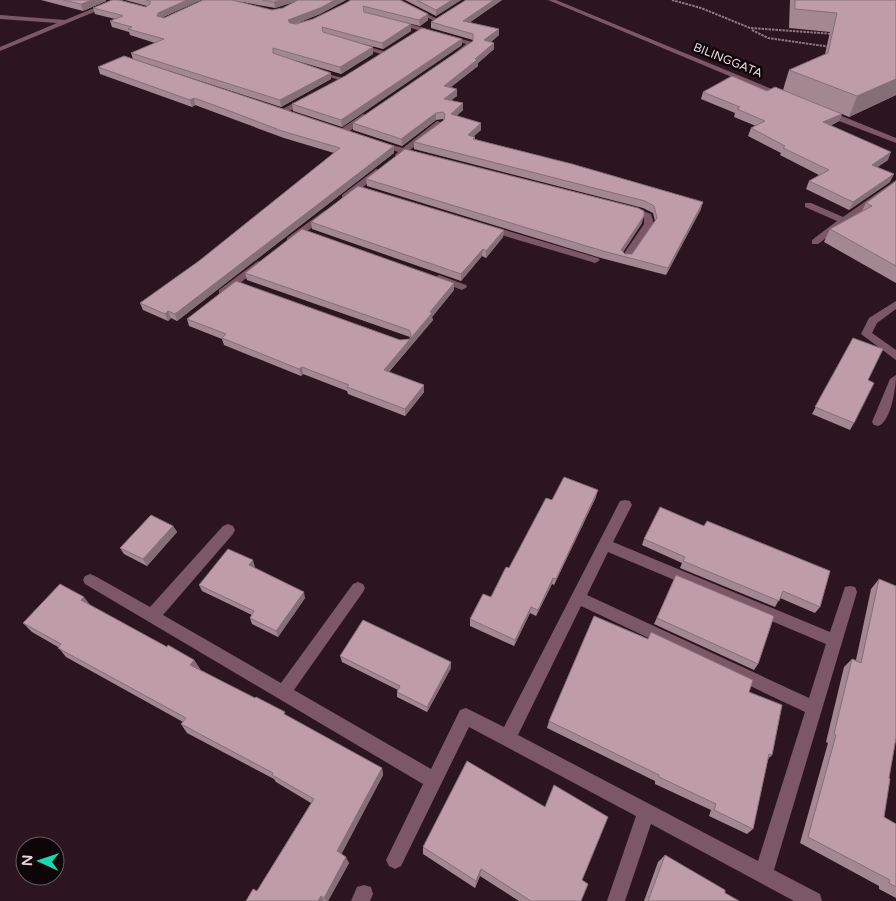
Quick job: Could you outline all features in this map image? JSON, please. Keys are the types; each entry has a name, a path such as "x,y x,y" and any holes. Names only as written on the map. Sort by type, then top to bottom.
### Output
{"street":[{"path":"0,49 116,2 110,0"},
{"path":"396,0 436,20"},
{"name":"BILINGGATA","path":"551,0 796,100"},
{"path":"414,34 444,15"},
{"path":"0,17 66,22"},
{"path":"385,19 470,43 469,46 453,57"},
{"path":"345,42 384,53"},
{"path":"375,58 393,47"},
{"path":"305,67 342,79"},
{"path":"335,84 351,74"},
{"path":"274,108 287,112 313,96"},
{"path":"814,108 896,141"},
{"path":"344,131 375,110"},
{"path":"279,248 306,232 337,204 361,190 404,151 440,123"},
{"path":"370,140 422,156"},
{"path":"815,242 896,183"},
{"path":"808,206 844,221"},
{"path":"621,207 648,216 649,224 626,258"},
{"path":"481,226 595,260"},
{"path":"213,299 240,284 265,260"},
{"path":"427,274 462,287"},
{"path":"896,304 866,328 866,334 896,356"},
{"path":"878,422 896,378"},
{"path":"508,738 625,505"},
{"path":"152,616 228,530"},
{"path":"605,545 835,640"},
{"path":"90,580 435,780"},
{"path":"283,693 358,588"},
{"path":"763,874 850,592"},
{"path":"578,598 814,708"},
{"path":"396,860 466,716 813,901"},
{"path":"616,901 646,812"}],"path":[{"path":"672,0 701,8 750,28 768,38 837,48"},
{"path":"750,28 838,35"}],"building":[{"path":"63,0 92,0 81,4"},
{"path":"112,0 146,7 150,4 150,1 146,0 187,0 158,13 157,16 164,18 203,0 232,0 272,10 283,8 298,0 335,0 288,20 290,23 296,24 313,19 351,0 400,0 428,14 419,20 363,6 364,12 411,24 382,43 322,27 323,32 373,47 340,67 273,48 273,53 331,73 280,100 131,53 164,39 128,29 132,27 110,21 123,16 93,8"},
{"path":"262,0 280,0 274,2"},
{"path":"417,0 452,0 436,10"},
{"path":"466,0 494,0 463,21 499,29 484,40 494,43 475,59 478,59 444,86 457,89 444,99 463,103 451,114 481,123 468,135 475,137 473,139 572,164 703,202 668,268 603,251 366,179 405,149 638,208 644,211 644,216 621,250 625,254 632,254 657,218 654,206 645,201 414,142 444,120 445,114 443,112 436,113 401,139 353,123 473,41 473,34 431,22"},
{"path":"795,0 896,0 896,79 857,96 789,70 828,53 837,13 795,9"},
{"path":"422,28 462,39 341,120 292,104 345,76"},
{"path":"124,56 394,146 175,314 168,311 165,314 140,303 199,261 340,148 282,131 194,98 190,100 98,67"},
{"path":"732,76 767,91 775,87 842,114 823,122 891,152 872,165 894,174 853,202 809,181 829,170 783,148 785,146 751,128 765,121 737,109 740,107 703,92"},
{"path":"896,181 896,266 830,229 872,206 866,203"},
{"path":"358,186 504,230 486,251 483,249 461,274 311,222"},
{"path":"302,229 454,283 430,312 432,313 384,370 424,385 405,409 347,387 349,385 302,367 299,369 222,338 226,334 187,319 236,281 400,340 410,339 411,334 409,330 245,273"},
{"path":"853,338 883,349 868,380 874,383 854,423 815,407"},
{"path":"564,477 598,490 556,579 553,578 538,610 531,607 515,640 470,619 483,594 491,597 506,567 509,568 546,498 552,500"},
{"path":"660,507 704,526 707,521 830,571 820,607 783,591 779,601 683,561 685,557 644,539"},
{"path":"151,515 173,526 143,559 120,548"},
{"path":"228,549 253,560 249,565 304,592 276,631 250,618 254,611 199,585"},
{"path":"676,575 774,616 758,664 657,618"},
{"path":"879,579 896,586 896,738 884,817 896,824 896,887 889,883 890,880 808,837 836,735 834,734 852,659 861,663"},
{"path":"60,584 84,597 81,600 194,660 190,665 285,712 284,714 382,768 337,851 346,857 324,898 321,896 318,901 246,901 253,889 257,891 314,799 272,775 273,773 181,724 186,718 58,648 61,644 23,623"},
{"path":"594,616 648,639 651,632 753,680 749,692 782,705 772,755 769,754 753,829 714,810 716,804 549,721"},
{"path":"363,620 451,662 427,707 397,692 400,686 340,656"},
{"path":"467,761 545,807 554,785 608,817 582,880 588,884 581,901 531,901 481,869 476,881 423,847"},
{"path":"665,855 725,890 725,893 739,901 648,901"}]}
